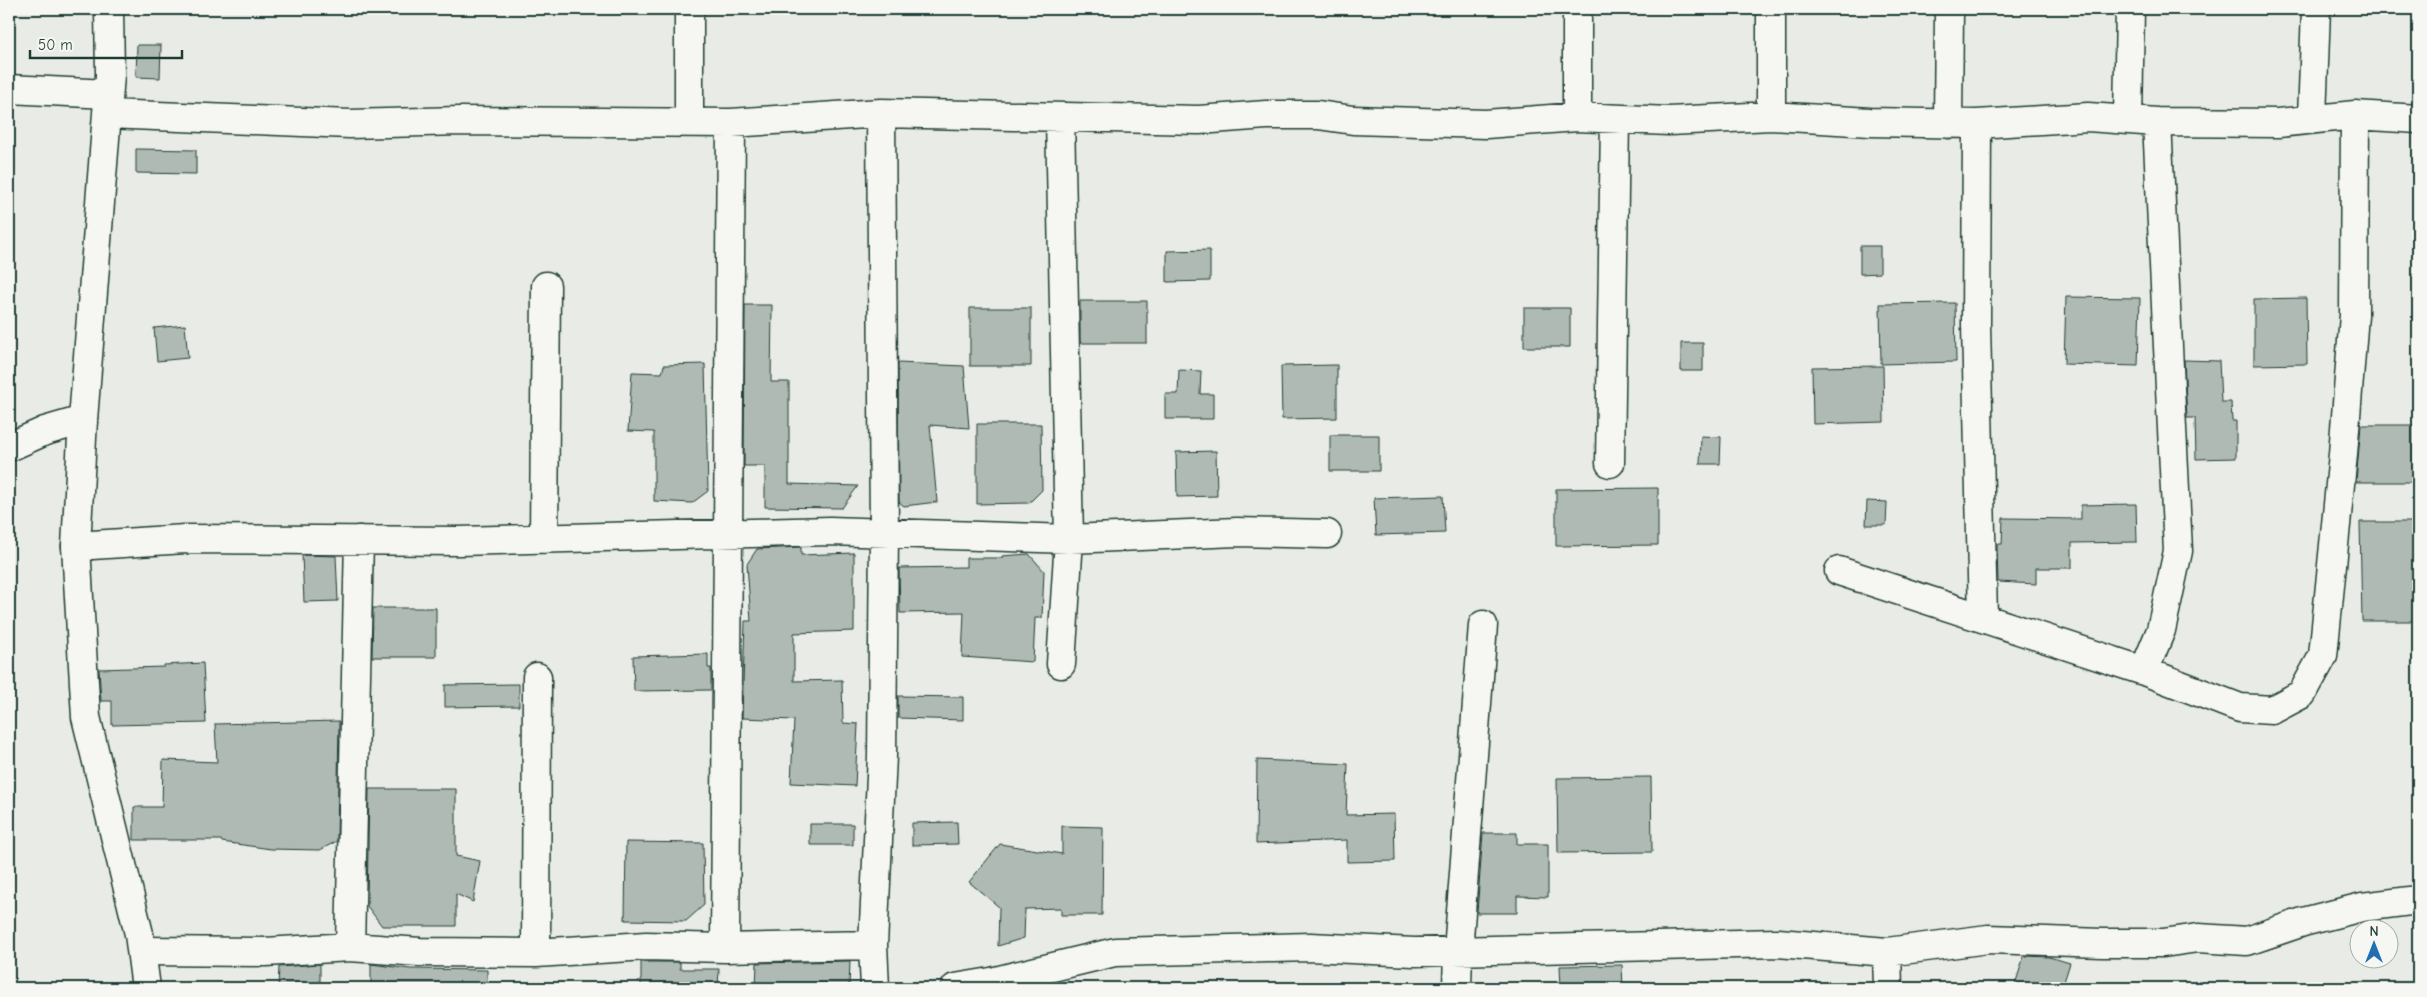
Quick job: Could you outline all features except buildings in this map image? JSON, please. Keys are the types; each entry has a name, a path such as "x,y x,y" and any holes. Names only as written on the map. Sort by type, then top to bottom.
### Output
{"street":[{"path":"109,9 111,46 108,104 83,420 76,546 86,717 142,951 146,988"},
{"path":"689,9 689,122"},
{"path":"1577,9 1577,117"},
{"path":"1771,9 1771,116"},
{"path":"1948,124 1949,9"},
{"path":"2128,120 2130,9"},
{"path":"2312,118 2316,9"},
{"path":"9,90 108,104 350,124 460,121 730,123 881,113 1199,120 1266,115 1318,115 1353,120 1486,124 1577,117 1670,121 1771,116 1948,124 2088,118 2157,122 2278,122 2355,115 2418,118"},
{"path":"875,988 874,945 882,756 884,532 881,113"},
{"path":"1839,571 2144,671 2240,708 2272,710 2302,694 2323,656 2343,454 2354,314 2355,115"},
{"path":"1060,118 1069,539 1061,664"},
{"path":"1610,463 1614,119"},
{"path":"2144,671 2162,630 2178,551 2157,122"},
{"path":"725,948 730,123"},
{"path":"1977,124 1976,325 1983,617"},
{"path":"544,539 546,286"},
{"path":"9,447 45,431 83,420"},
{"path":"76,546 185,539 459,541 728,532 884,532 959,537 1069,539 1237,532 1327,534"},
{"path":"350,947 359,540"},
{"path":"1457,988 1458,951 1483,625"},
{"path":"536,953 537,677"},
{"path":"955,988 991,982 1115,952 1310,947 1414,952 1570,950 1778,943 1887,952 1988,939 2102,943 2164,943 2198,938 2247,941 2304,922 2362,907 2418,900"},
{"path":"142,951 265,952 350,947 420,952 536,953 646,946 725,948 874,945"},
{"path":"1887,952 1888,988"}]}
